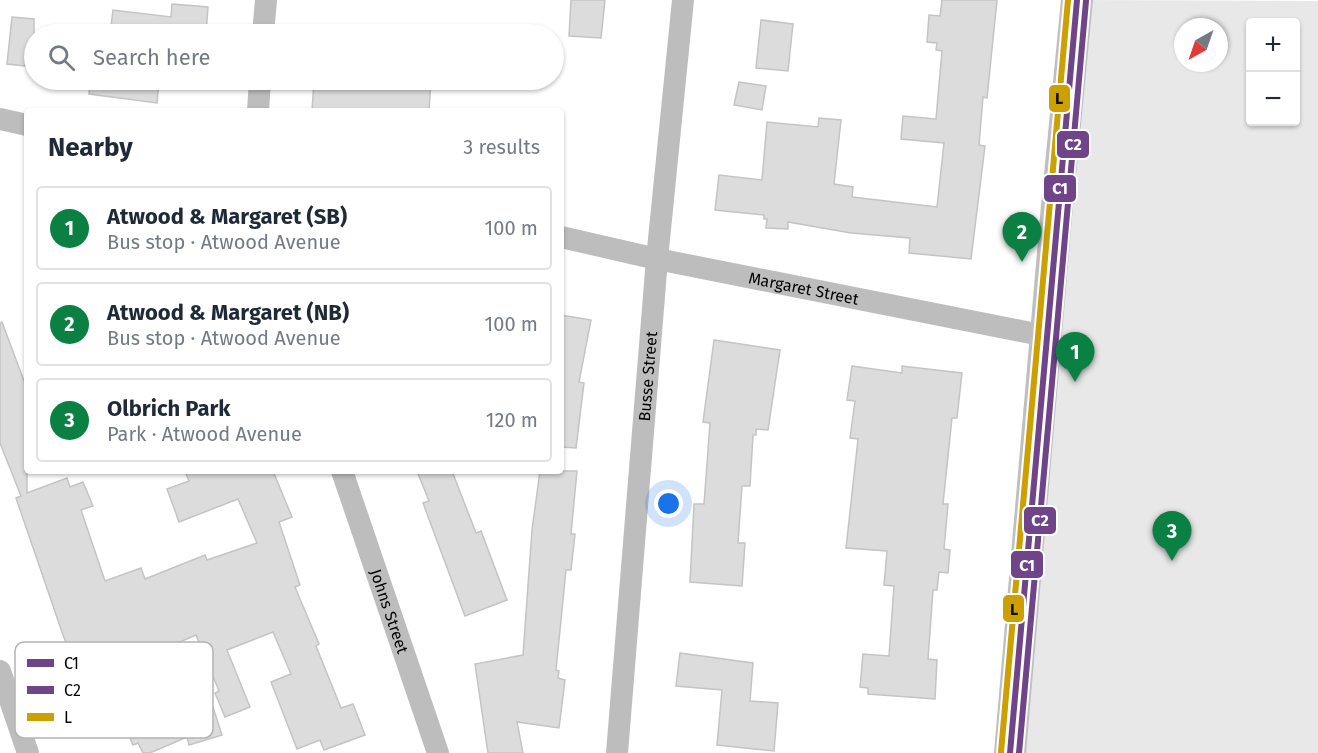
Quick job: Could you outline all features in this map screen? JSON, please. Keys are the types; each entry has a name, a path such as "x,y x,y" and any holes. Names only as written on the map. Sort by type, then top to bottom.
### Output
{"street":[{"path":"264,24 266,0"},
{"name":"Busse Street","path":"617,753 657,259 683,0"},
{"path":"1010,753 1077,0"},
{"path":"258,108 259,90"},
{"path":"0,119 24,124"},
{"name":"Margaret Street","path":"564,238 657,259 1046,336"},
{"name":"Johns Street","path":"343,474 438,753"},
{"path":"0,671 15,715"},
{"path":"23,738 28,753"}],"shaded area":[{"path":"1077,0 1318,1 1318,753 1010,753"}],"building":[{"path":"571,0 605,0 601,38 569,36"},
{"path":"942,0 997,0 987,98 983,97 979,145 985,146 971,259 909,253 910,238 851,233 788,222 788,229 766,228 767,219 764,219 764,215 715,210 719,175 762,180 767,122 818,127 819,118 841,120 834,184 853,187 852,197 937,207 944,143 901,139 903,116 936,119 942,51 936,50 937,43 927,42 929,15 940,16"},
{"path":"172,4 208,7 207,24 111,24 113,10 171,17"},
{"path":"12,17 34,19 34,24 24,24 24,66 7,64"},
{"path":"761,20 793,24 788,71 756,68"},
{"path":"739,82 766,86 762,110 734,105"},
{"path":"89,90 158,90 157,103 89,94"},
{"path":"313,90 430,90 429,108 312,108"},
{"path":"564,316 591,320 579,382 584,383 576,448 564,447"},
{"path":"2,322 24,381 24,474 27,474 27,493 67,478 70,487 83,482 93,506 81,510 105,581 141,568 145,579 205,555 207,560 257,543 238,499 179,522 167,489 189,481 186,474 274,474 292,517 279,522 300,585 295,587 319,644 316,646 341,708 353,704 365,735 324,750 320,740 297,749 271,682 291,674 273,632 227,650 250,707 225,717 215,693 219,691 213,676 213,642 199,642 196,635 180,642 66,642 16,498 21,496 0,443 0,323"},
{"path":"714,340 780,350 768,430 756,429 756,435 753,435 750,486 742,486 738,543 745,543 742,586 690,582 694,504 704,504 710,423 703,422"},
{"path":"852,366 902,373 902,366 962,373 957,418 952,418 943,504 948,504 944,549 950,550 948,573 939,572 937,590 933,590 928,659 937,660 935,699 868,694 868,688 860,687 863,654 889,656 894,586 884,585 887,551 846,548 858,439 850,438 855,401 847,400"},
{"path":"564,471 577,471 571,534 575,534 571,570 566,570 556,670 559,671 558,678 565,680 559,728 517,722 523,753 488,753 475,664 523,655 532,530 540,474 564,474"},
{"path":"418,474 453,474 476,533 481,531 507,600 465,616 423,503 429,501"},
{"path":"680,653 753,663 750,701 778,703 774,751 717,745 722,690 676,686"},
{"path":"213,707 222,735 213,738"},
{"path":"130,738 185,738 150,753 143,753 138,743 133,745"},
{"path":"187,738 212,738 189,745"}],"transit line":[{"name":"L","path":"1001,752 1068,0"},
{"name":"C1","path":"1010,753 1077,0"},
{"name":"C2","path":"1019,753 1086,1"}],"place":[{"name":"Atwood & Margaret (NB)","path":"1022,262"},
{"name":"Atwood & Margaret (SB)","path":"1075,382"},
{"name":"Olbrich Park","path":"1172,561"}]}
